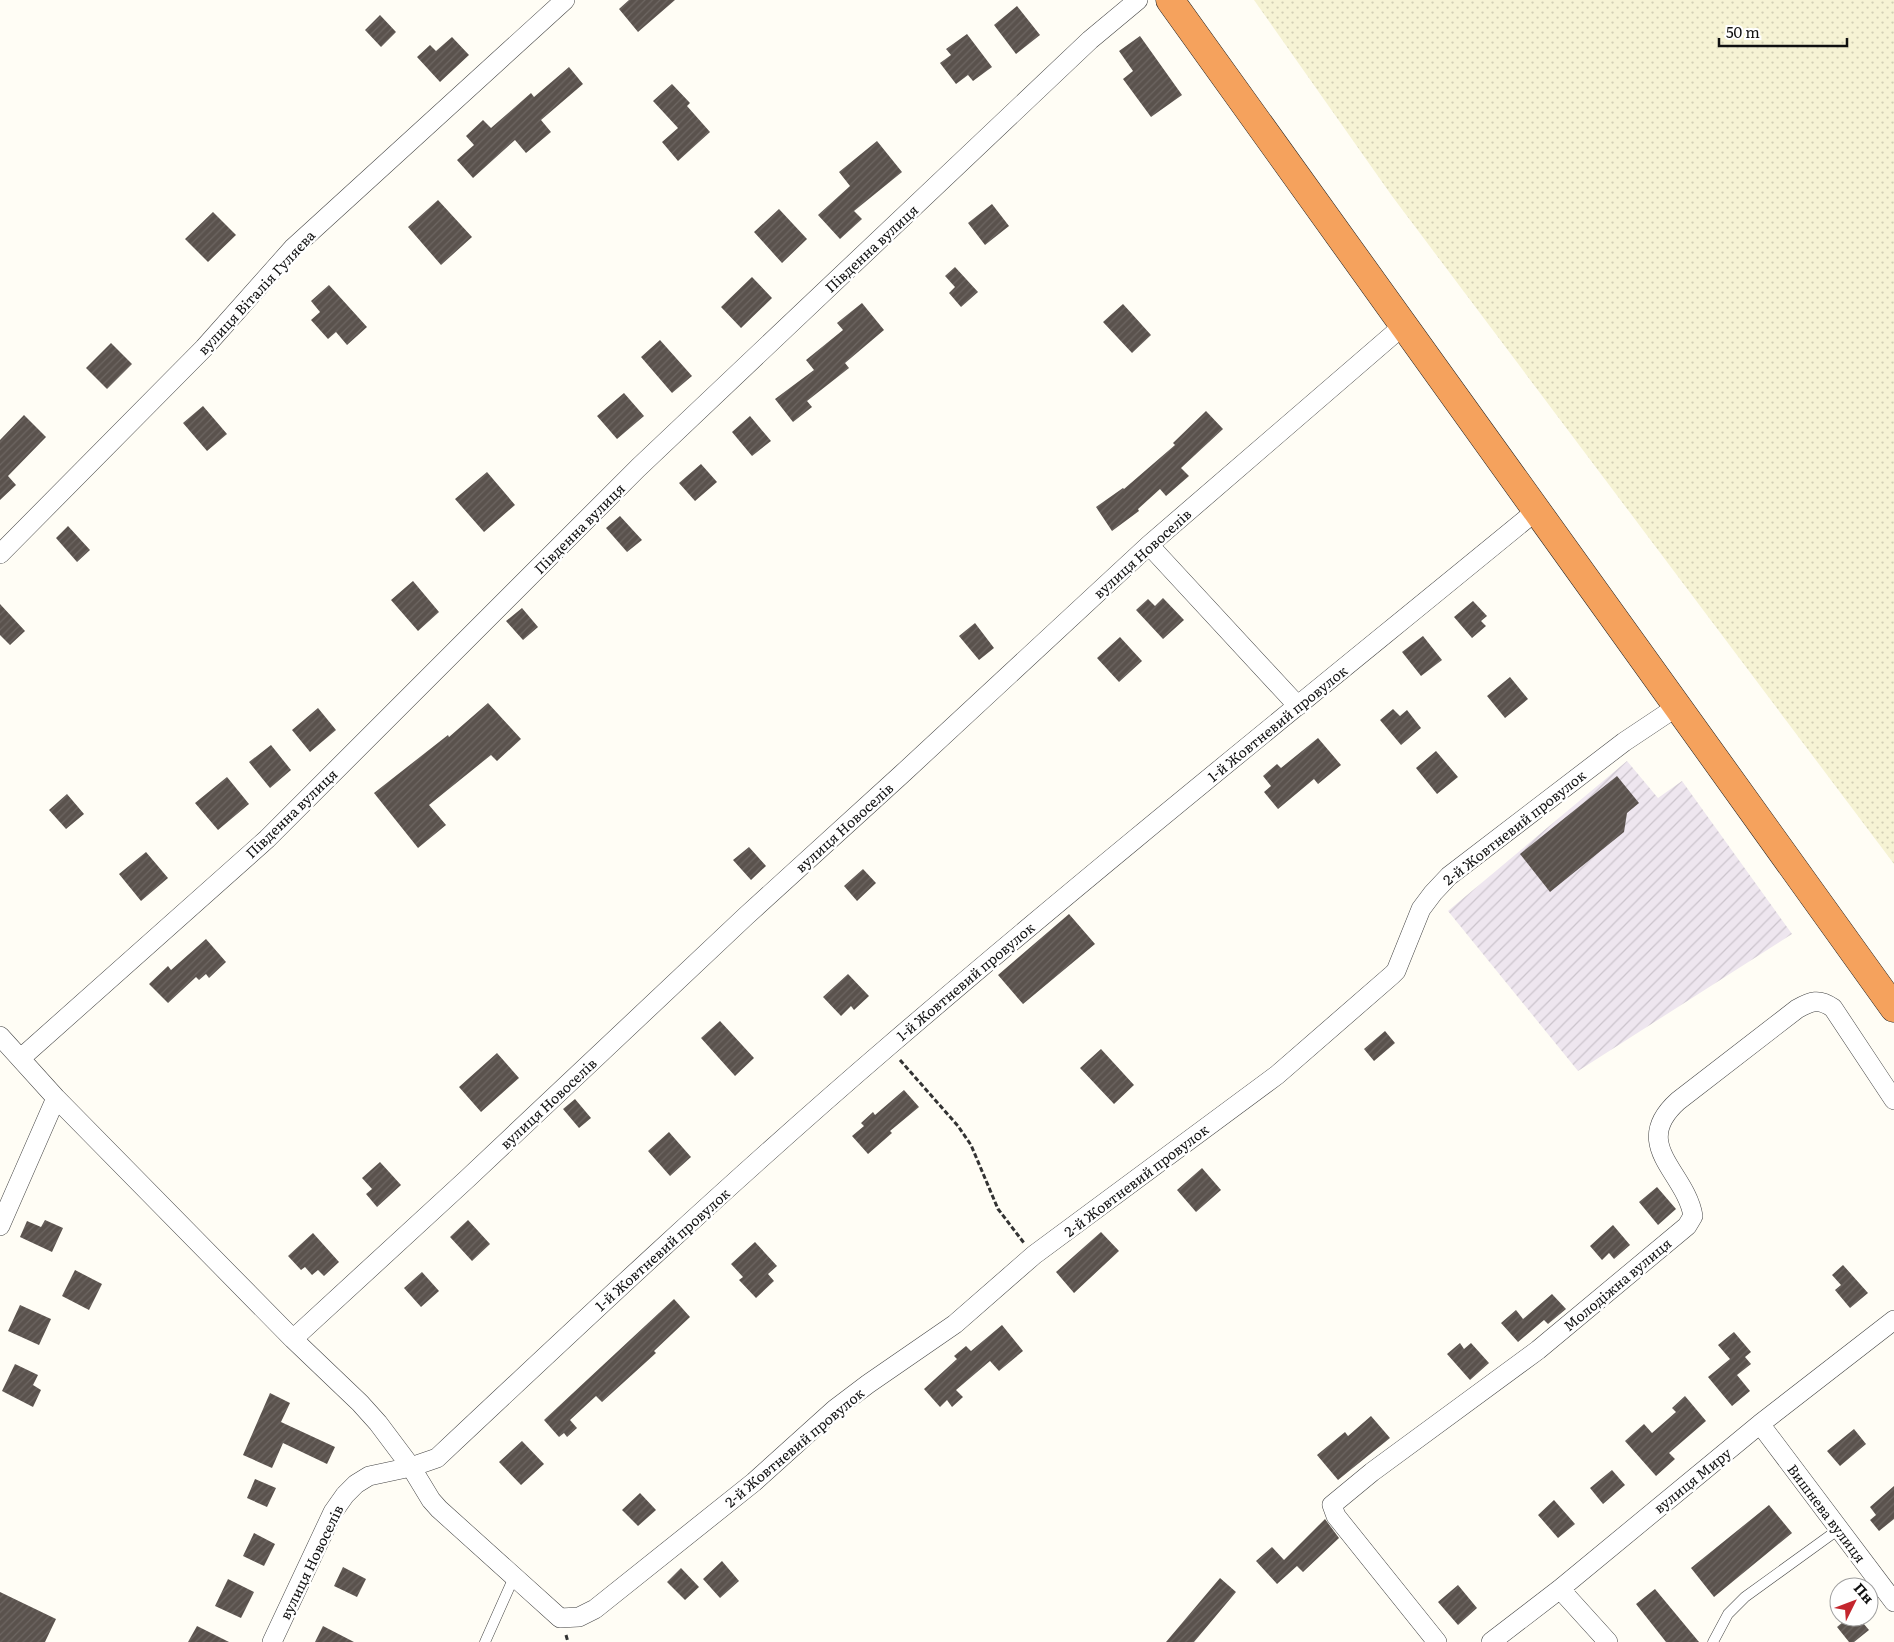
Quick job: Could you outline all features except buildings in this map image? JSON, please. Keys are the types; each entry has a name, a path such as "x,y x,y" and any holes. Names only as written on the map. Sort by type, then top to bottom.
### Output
{"highway":[{"path":"1170,0 1894,1008"}],"street":[{"name":"вулиця Віталія Гуляєва","path":"0,554 204,348 293,248 565,0"},
{"name":"Південна вулиця","path":"21,1058 267,839 645,462 1090,40 1138,0"},
{"name":"вулиця Новоселів","path":"293,1339 467,1179 746,916 1149,545 1404,326"},
{"name":"1-й Жовтневий провулок","path":"411,1467 437,1458 592,1312 770,1150 888,1046 1043,915 1536,511"},
{"path":"1149,545 1298,706"},
{"name":"2-й Жовтневий провулок","path":"514,1577 560,1618 579,1617 595,1609 754,1482 835,1409 955,1324 1034,1255 1277,1075 1392,975 1396,970 1421,909 1449,876 1624,742 1678,706"},
{"name":"Молодіжна вулиця","path":"1437,1642 1336,1516 1332,1505 1372,1472 1538,1350 1687,1226 1693,1216 1691,1203 1660,1151 1658,1137 1660,1124 1667,1111 1678,1101 1797,1009 1816,1000 1824,1002 1833,1008 1894,1100"},
{"path":"0,1036 56,1098 293,1339 360,1403 411,1467 431,1500 514,1577"},
{"path":"0,1226 56,1098"},
{"name":"вулиця Миру","path":"1492,1642 1760,1424 1894,1320"},
{"name":"Вишнева вулиця","path":"1760,1424 1894,1602"},
{"name":"вулиця Новоселів","path":"272,1642 333,1512 345,1495 356,1484 369,1476 411,1467"},
{"path":"1560,1588 1608,1642"}],"lane":[{"path":"1713,1642 1728,1614 1745,1597 1839,1529"},
{"path":"485,1642 514,1577"}],"path":[{"path":"888,1046 958,1126 971,1145 998,1209 1034,1255"}],"shaded area":[{"path":"1254,0 1894,0 1894,864 1392,196"},
{"path":"1627,761 1658,798 1682,781 1792,934 1578,1071 1448,911"}]}
